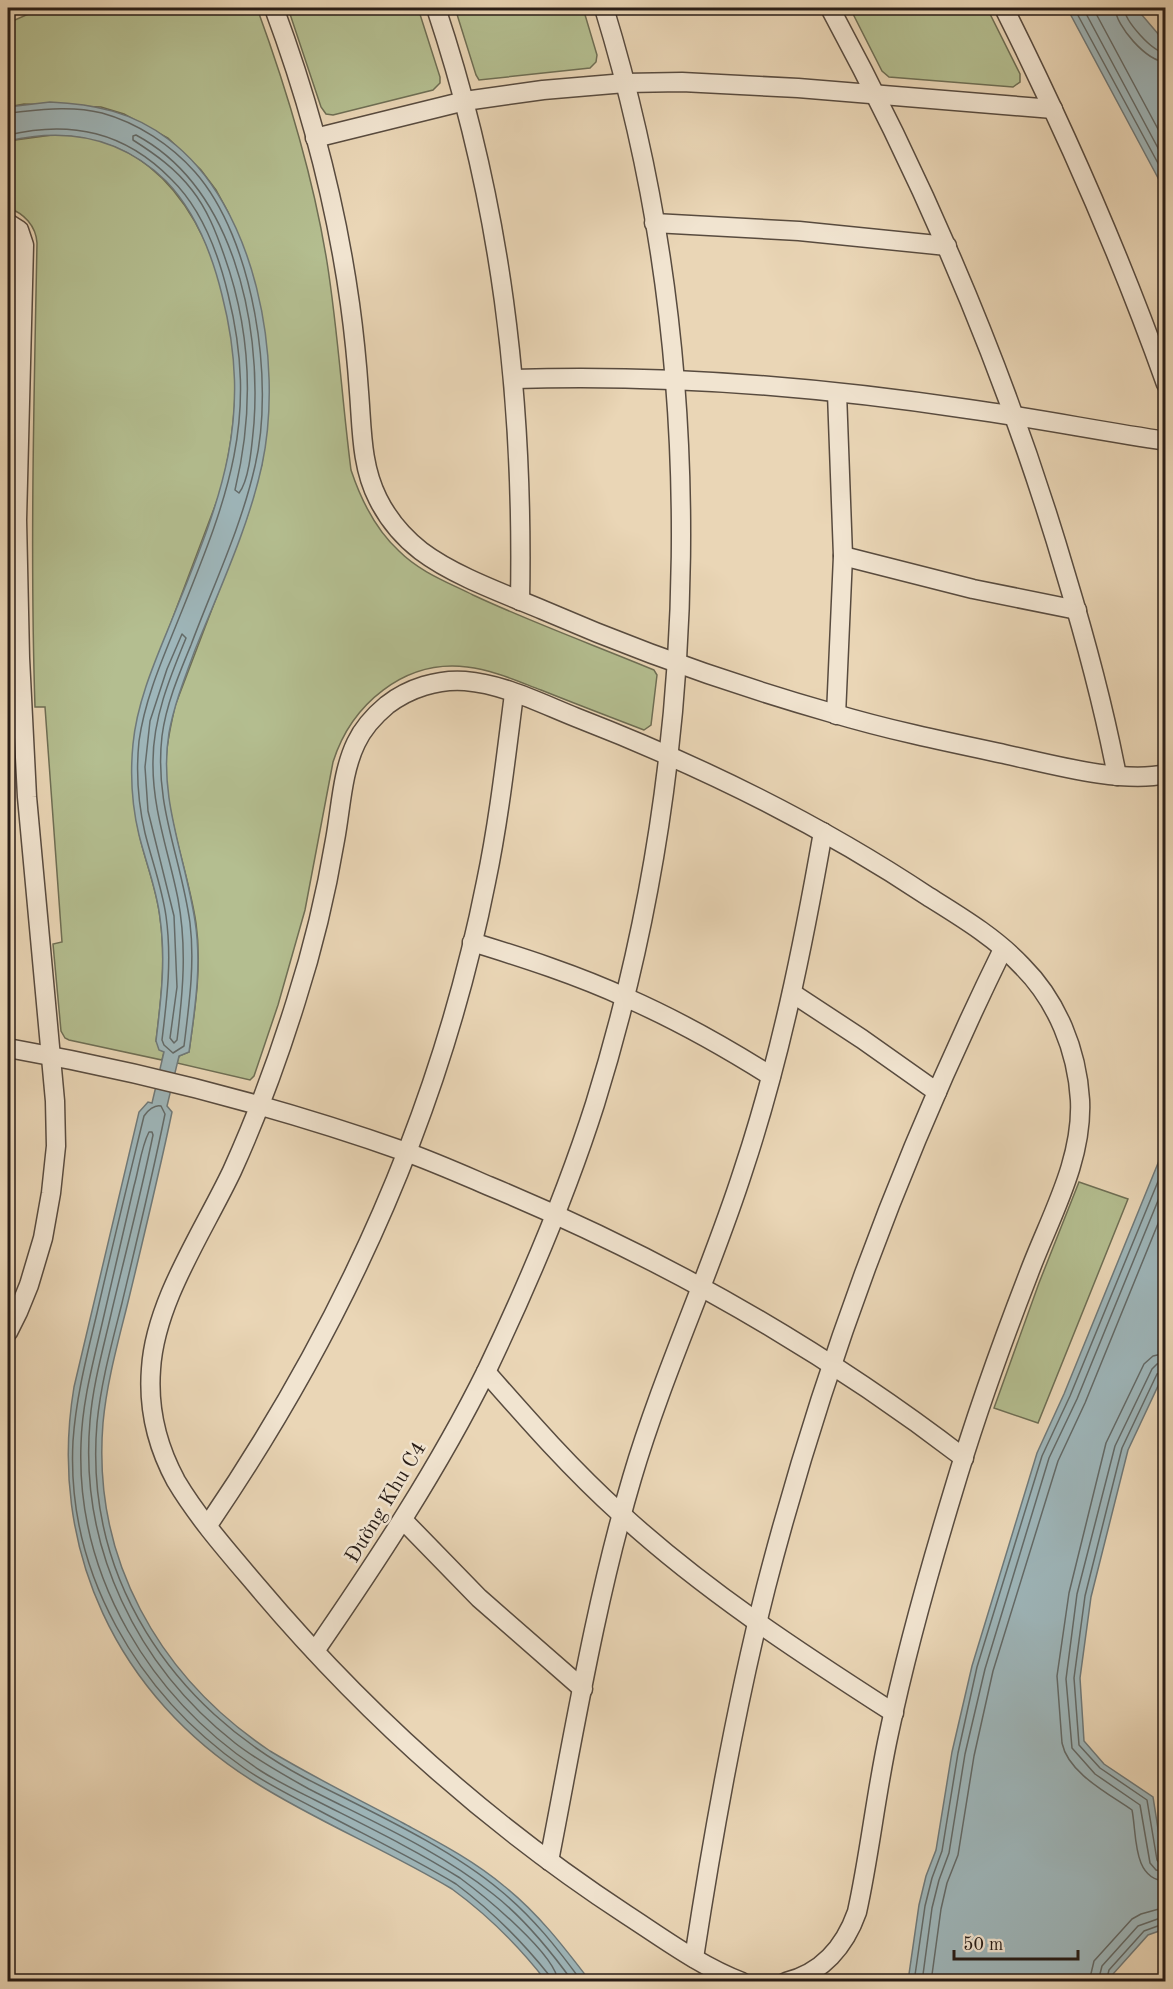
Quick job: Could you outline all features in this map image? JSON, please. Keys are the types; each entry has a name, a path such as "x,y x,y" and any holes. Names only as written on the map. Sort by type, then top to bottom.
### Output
{"street":[{"path":"273,8 315,138 334,219 349,300 365,458 376,496 395,526 422,552 454,571 520,601 677,664 836,715 983,750 1117,776 1143,778 1166,774"},
{"path":"436,8 465,101 484,179 501,273 514,379 520,470 520,601"},
{"name":"Đường Khu C4","path":"315,1652 403,1520 486,1372 555,1214 595,1105 625,997 649,882 669,754 681,594 682,517 675,381 663,274 654,223 637,134 604,8"},
{"path":"830,8 876,93 947,246 981,326 1015,416 1054,532 1077,610 1108,728 1117,776"},
{"path":"1004,8 1053,109 1118,256 1166,384"},
{"path":"315,138 465,101 543,90 625,83 737,84 876,93 1053,109"},
{"path":"8,223 19,230 24,245 12,520 27,797 56,1118 55,1162 45,1230 34,1270 8,1332"},
{"path":"654,223 799,231 947,246"},
{"path":"514,379 675,381 837,393 1015,416 1166,441"},
{"path":"836,715 843,556 837,393"},
{"path":"843,556 973,589 1077,610"},
{"path":"741,1982 719,1973 694,1958 616,1908 549,1861 490,1815 415,1751 315,1652 245,1572 181,1489 172,1473 156,1432 151,1402 152,1357 158,1324 231,1174 260,1104 291,1018 314,940 353,751 359,737 378,713 409,692 428,685 455,681 470,682 513,694 669,754 747,791 823,832 904,880 1003,949 1023,966 1040,986 1062,1023 1077,1070 1080,1122 1075,1150 1069,1172 1020,1296 964,1458 931,1569 894,1713 860,1900 852,1924 840,1946 824,1963 786,1982"},
{"path":"208,1525 273,1426 327,1328 374,1233 408,1152 441,1057 486,881 499,806 513,694"},
{"path":"549,1861 583,1689 622,1515 647,1430 743,1171 771,1076 792,993 823,832"},
{"path":"472,942 625,997 690,1029 771,1076"},
{"path":"694,1958 715,1826 758,1623 832,1364 884,1219 937,1092 1003,949"},
{"path":"792,993 937,1092"},
{"path":"8,1048 147,1077 260,1104 408,1152 555,1214 700,1287 765,1323 832,1364 964,1458"},
{"path":"486,1372 552,1446 622,1515 690,1572 758,1623 894,1713"},
{"path":"403,1520 479,1598 583,1689"}],"green space":[{"path":"42,8 257,8 289,101 307,165 331,288 351,470 370,514 399,551 434,576 518,615 654,670 657,675 651,725 644,730 505,676 467,667 444,666 422,670 383,690 367,705 341,741 333,762 305,910 278,1005 254,1076 250,1080 177,1063 179,1056 189,1052 197,988 198,939 193,906 169,805 166,757 175,706 247,517 262,464 268,405 265,336 251,272 228,212 216,190 201,170 168,138 124,114 101,107 24,104 8,107 8,23"},
{"path":"288,8 418,8 440,83 433,90 333,115 326,114 321,107"},
{"path":"455,8 583,8 597,55 596,62 590,68 479,80"},
{"path":"850,8 987,8 1020,74 1020,82 1013,87 889,77 882,71"},
{"path":"52,135 72,135 106,142 138,158 164,181 186,208 204,239 217,272 227,308 233,343 235,392 233,420 221,490 146,689 137,725 133,761 133,797 136,815 156,897 162,934 162,980 156,1041 164,1052 162,1060 69,1040 61,1031 53,944 62,942 45,707 35,707 33,533 37,243 32,226 28,221 19,213 8,208 8,141"},
{"path":"1079,1182 1128,1199 1038,1423 994,1408 1039,1283"}],"water":[{"path":"1067,8 1136,8 1165,42 1165,191"},
{"path":"50,102 97,107 141,122 168,139 198,168 223,203 243,244 257,288 265,334 269,380 268,424 256,489 232,559 195,650 169,733 167,781 174,828 195,921 198,954 197,986 189,1052 179,1056 167,1106 172,1112 107,1391 103,1423 102,1473 109,1521 121,1566 140,1610 165,1650 195,1687 230,1721 270,1751 442,1844 492,1877 516,1896 539,1919 590,1981 546,1981 502,1932 452,1889 280,1797 207,1748 165,1707 130,1662 103,1613 83,1560 72,1505 68,1447 74,1387 139,1112 148,1102 152,1103 164,1052 159,1050 156,1041 163,949 159,908 139,835 133,802 132,756 135,728 148,682 216,501 233,424 235,384 231,341 218,280 202,234 186,206 166,181 149,166 112,145 93,139 52,135 8,141 8,107"},
{"path":"1165,1146 1165,1371 1128,1450 1091,1597 1080,1678 1084,1741 1104,1764 1153,1797 1165,1873 1165,1929 1148,1935 1113,1974 1111,1981 908,1981 919,1905 926,1876 936,1850 952,1752 972,1666 1037,1453 1064,1394"}]}
